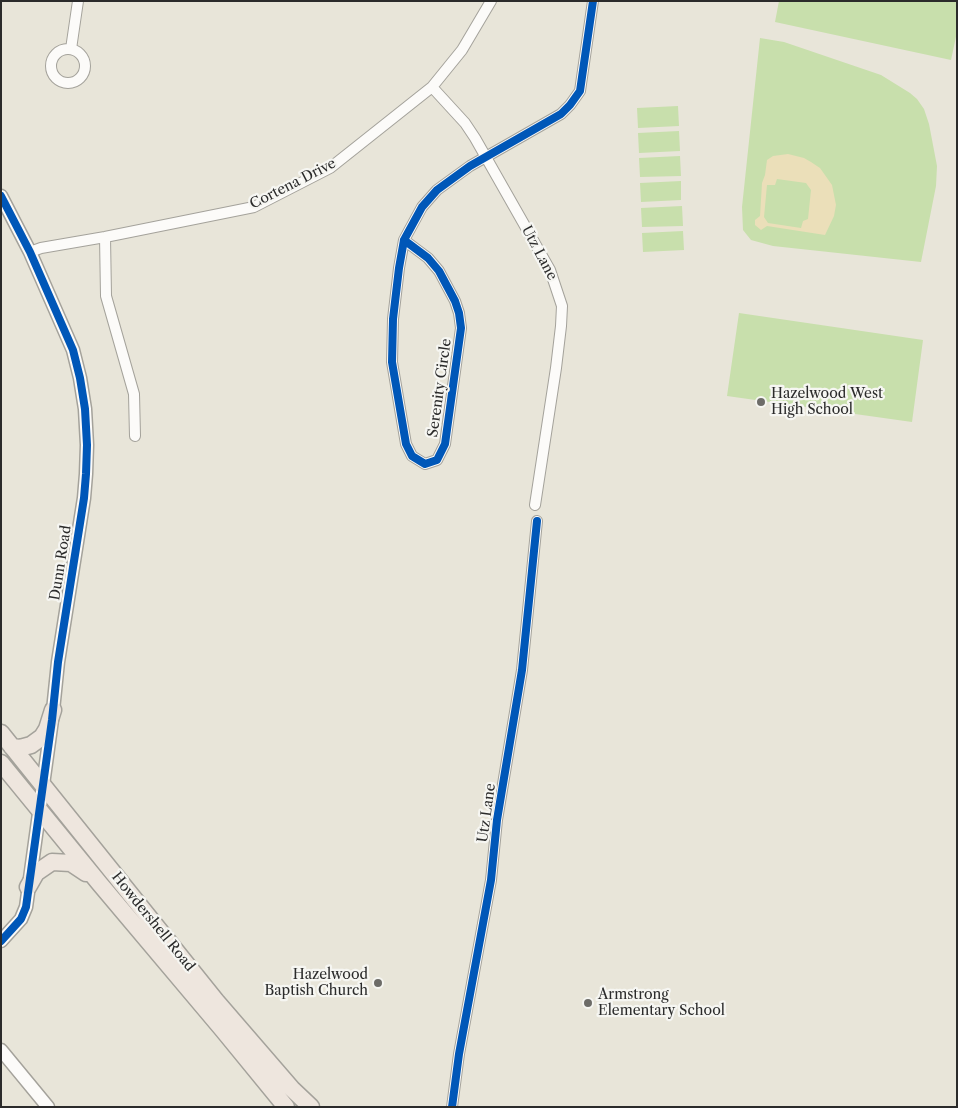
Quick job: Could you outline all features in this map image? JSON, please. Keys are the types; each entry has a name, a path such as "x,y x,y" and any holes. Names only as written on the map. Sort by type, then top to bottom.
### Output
{"main road":[{"path":"12,747 20,748 31,745 42,737 47,729 53,710"},
{"name":"Howdershell Road","path":"1,733 216,1001 292,1089 311,1107"},
{"name":"Howdershell Road","path":"1,763 286,1107"},
{"path":"28,887 36,873 52,862 59,861 71,863 100,884"}],"street":[{"path":"71,49 78,1"},
{"name":"Cortena Drive","path":"30,252 41,248 254,207 330,168 432,86 462,50 491,1"},
{"name":"Serenity Circle","path":"404,240 428,258 439,271 455,301 461,328 445,444 437,460 425,464 412,456 406,444 392,362 393,319 404,240 422,207 437,190 470,166 561,114 570,105 580,92 593,1"},
{"name":"Utz Lane","path":"432,86 465,123 486,157 550,270 562,306 560,335 535,505"},
{"name":"Dunn Road","path":"1,196 30,252 73,350 85,409 86,474 58,662 26,907 21,919 1,941"},
{"path":"105,237 106,296 134,394 135,436"},
{"name":"Utz Lane","path":"452,1107 461,1044 491,880 498,820 522,670 537,521"},
{"path":"1,1050 48,1107"}],"green space":[{"path":"779,1 957,1 957,32 951,60 775,22"},
{"path":"760,38 784,42 881,75 917,99 924,109 929,124 937,166 936,186 921,262 773,246 751,240 743,230 742,207"},
{"path":"678,106 679,126 638,128 637,108"},
{"path":"679,131 680,151 639,153 638,133"},
{"path":"680,156 681,176 640,177 639,158"},
{"path":"681,181 681,200 641,202 640,183"},
{"path":"682,206 683,226 642,227 641,208"},
{"path":"683,231 684,250 643,252 642,233"},
{"path":"739,313 923,340 912,422 727,396"}],"sand":[{"path":"788,154 804,158 820,168 832,185 836,205 834,216 825,235 767,226 761,230 755,225 755,220 760,216 762,183 767,160 773,156","holes":["777,179 806,183 811,190 808,219 803,221 801,228 768,223 764,217 767,185 775,185"]}],"cycle path":[{"path":"404,240 428,258 439,271 455,301 461,328 445,444 437,460 425,464 412,456 406,444 392,362 393,319 404,240 422,207 437,190 470,166 561,114 570,105 580,91 593,1"},
{"path":"1,196 30,252 73,350 85,409 87,445 84,498 58,662 52,720 26,907 21,919 1,941"},
{"path":"452,1107 459,1054 491,880 497,820 522,670 537,521"}],"place":[{"name":"Hazelwood West High School","path":"761,402"},
{"name":"Hazelwood Baptish Church","path":"378,983"},
{"name":"Armstrong Elementary School","path":"588,1003"}]}
